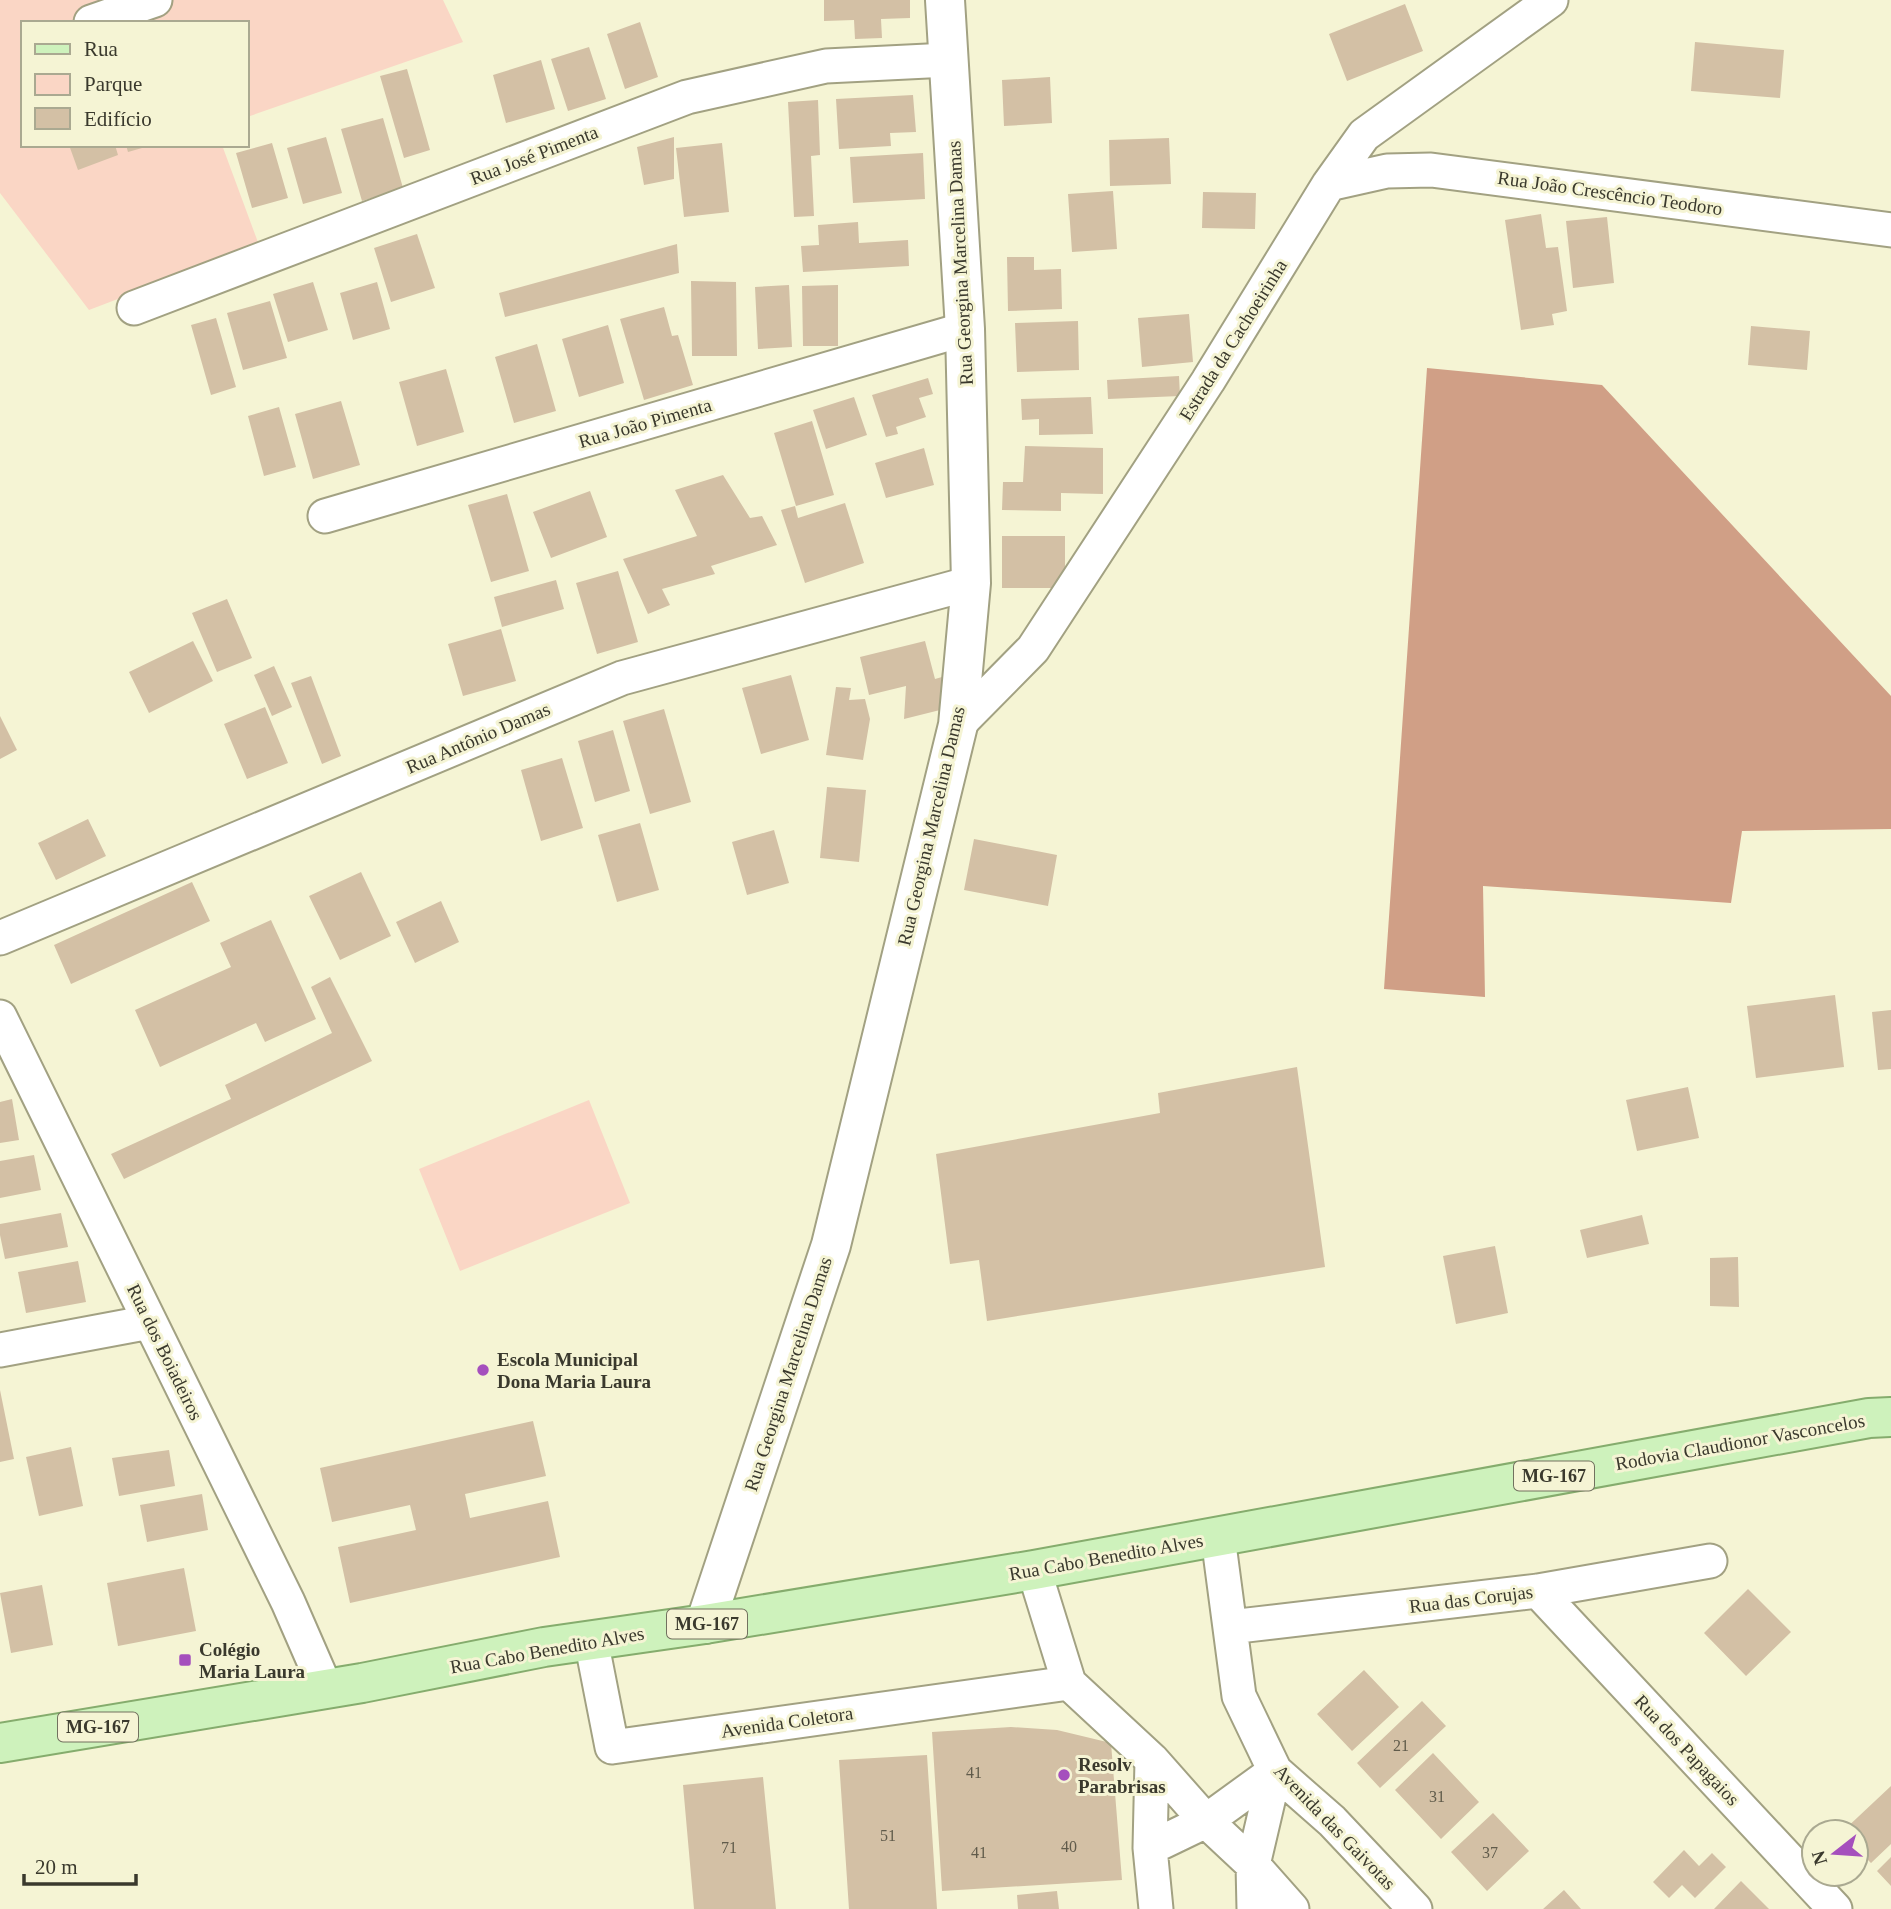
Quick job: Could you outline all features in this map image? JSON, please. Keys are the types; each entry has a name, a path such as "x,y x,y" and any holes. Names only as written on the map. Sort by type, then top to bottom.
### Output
{"main road":[{"name":"Rodovia Claudionor Vasconcelos","path":"1218,1537 1869,1419 1891,1418"},
{"name":"Rua Cabo Benedito Alves","path":"0,1743 326,1689 544,1647 705,1625 1218,1537"}],"street":[{"path":"94,21 156,0"},
{"name":"Rua Georgina Marcelina Damas","path":"705,1625 831,1245 958,725 971,583 965,329 945,0"},
{"name":"Estrada da Cachoeirinha","path":"958,725 1033,649 1208,382 1329,184 1364,135 1551,0"},
{"name":"Rua José Pimenta","path":"134,308 687,97 827,66 948,60"},
{"name":"Rua João Crescêncio Teodoro","path":"1329,184 1387,171 1431,170 1891,230"},
{"name":"Rua João Pimenta","path":"325,516 965,329"},
{"name":"Rua Antônio Damas","path":"0,938 622,678 971,583"},
{"name":"Rua dos Boiadeiros","path":"0,1017 13,1070 150,1322 288,1602 326,1689"},
{"path":"0,1350 150,1322"},
{"name":"Avenida das Gaivotas","path":"1218,1537 1239,1696 1275,1771 1332,1822 1415,1909"},
{"name":"Rua das Corujas","path":"1230,1627 1538,1591 1710,1561"},
{"path":"1034,1570 1069,1683 1152,1760 1206,1821 1253,1865 1292,1909"},
{"name":"Rua dos Papagaios","path":"1538,1591 1835,1909"},
{"name":"Avenida Coletora","path":"591,1640 612,1747 1069,1683"},
{"path":"1152,1760 1150,1848 1156,1909"},
{"path":"1150,1848 1206,1821 1275,1771"},
{"path":"1254,1909 1253,1865 1275,1771"}],"green space":[{"path":"0,0 443,0 463,42 248,117 248,21 21,21 21,147 223,147 259,245 89,310 0,193"},
{"path":"589,1100 630,1203 460,1271 419,1169"}],"shaded area":[{"path":"1427,368 1602,385 1891,696 1891,829 1742,831 1731,903 1483,886 1485,997 1384,989"}],"building":[{"path":"824,0 910,0 910,18 881,19 882,38 855,39 854,20 824,21"},
{"path":"1405,4 1423,51 1347,81 1329,34"},
{"path":"640,22 658,77 625,89 607,34"},
{"path":"1695,42 1784,50 1780,98 1691,91"},
{"path":"589,47 606,99 568,111 551,59"},
{"path":"541,60 555,109 506,123 493,75"},
{"path":"407,69 430,150 404,158 380,76"},
{"path":"1050,77 1052,123 1004,126 1002,80"},
{"path":"913,95 916,132 890,133 891,146 839,149 836,99"},
{"path":"818,100 820,155 811,156 814,216 794,217 788,102"},
{"path":"383,118 403,188 362,201 341,129"},
{"path":"326,137 342,193 303,204 287,148"},
{"path":"674,137 674,179 644,185 637,147"},
{"path":"1169,138 1171,184 1110,186 1109,140"},
{"path":"272,143 288,198 252,208 236,153"},
{"path":"722,143 729,212 684,217 676,148"},
{"path":"70,147 116,147 118,155 78,170"},
{"path":"127,147 146,147 128,152"},
{"path":"923,153 925,199 853,203 850,157"},
{"path":"1113,191 1117,249 1072,252 1068,194"},
{"path":"1203,192 1256,193 1255,229 1202,228"},
{"path":"1541,214 1546,248 1558,247 1567,311 1552,314 1554,325 1521,330 1505,220"},
{"path":"1607,217 1614,283 1573,288 1566,221"},
{"path":"858,222 859,243 908,240 909,266 803,272 801,246 819,245 818,225"},
{"path":"417,234 435,288 391,302 374,248"},
{"path":"677,244 679,273 505,317 499,293"},
{"path":"1007,257 1034,257 1034,270 1061,269 1062,309 1008,311"},
{"path":"691,281 736,282 737,356 692,356"},
{"path":"313,282 328,330 288,342 273,294"},
{"path":"377,282 390,329 353,340 340,293"},
{"path":"789,285 792,347 758,349 755,287"},
{"path":"838,285 838,346 803,346 802,286"},
{"path":"270,301 287,358 243,370 227,313"},
{"path":"664,307 672,336 678,335 693,385 644,400 620,319"},
{"path":"1189,314 1193,362 1142,367 1138,318"},
{"path":"216,318 236,387 211,395 191,325"},
{"path":"1078,321 1079,370 1017,372 1015,323"},
{"path":"608,325 624,383 579,397 562,339"},
{"path":"1751,326 1810,331 1807,370 1748,365"},
{"path":"537,344 556,411 514,423 495,357"},
{"path":"446,369 464,432 417,446 399,382"},
{"path":"1179,376 1180,396 1108,399 1107,380"},
{"path":"928,378 933,394 919,398 926,417 896,427 898,434 886,437 872,395"},
{"path":"854,397 867,435 826,449 813,410"},
{"path":"1091,397 1093,434 1039,435 1039,419 1022,420 1021,399"},
{"path":"341,401 360,465 313,479 295,414"},
{"path":"279,407 296,467 264,476 248,416"},
{"path":"812,421 834,495 796,506 774,433"},
{"path":"1025,446 1103,448 1103,494 1061,493 1061,511 1002,510 1003,482 1023,482"},
{"path":"924,448 934,485 886,498 875,463"},
{"path":"723,475 750,518 762,516 777,545 711,566 715,574 662,589 670,605 648,614 623,559 697,536 675,490"},
{"path":"590,491 607,537 551,558 533,512"},
{"path":"507,494 529,571 491,582 468,505"},
{"path":"845,503 864,563 805,583 781,510 795,506 798,518"},
{"path":"1002,536 1065,536 1065,588 1002,588"},
{"path":"618,571 638,642 597,654 576,583"},
{"path":"556,580 564,609 502,627 494,597"},
{"path":"227,599 252,658 217,672 192,613"},
{"path":"501,629 516,681 463,696 448,644"},
{"path":"193,641 213,681 149,713 129,672"},
{"path":"925,641 935,679 942,677 940,710 904,719 906,686 869,695 860,657"},
{"path":"274,666 292,707 272,716 254,675"},
{"path":"791,675 809,740 761,754 742,688"},
{"path":"311,676 341,756 322,764 291,683"},
{"path":"836,687 851,688 849,700 865,699 870,719 863,760 826,755"},
{"path":"265,707 288,763 247,779 224,724"},
{"path":"664,709 691,802 650,814 623,721"},
{"path":"0,716 17,750 0,759"},
{"path":"613,730 630,791 595,802 578,741"},
{"path":"562,758 583,828 541,841 521,770"},
{"path":"827,787 866,790 859,862 820,858"},
{"path":"88,819 106,856 56,880 38,843"},
{"path":"640,823 659,890 617,902 598,835"},
{"path":"774,830 789,883 747,895 732,842"},
{"path":"974,839 1057,855 1048,906 964,890"},
{"path":"361,872 391,936 340,960 309,896"},
{"path":"192,882 210,921 71,984 54,945"},
{"path":"441,901 459,942 415,963 396,922"},
{"path":"271,920 316,1019 265,1042 256,1023 160,1067 135,1010 231,967 220,943"},
{"path":"330,977 372,1061 124,1179 111,1154 231,1099 225,1085 332,1033 311,987"},
{"path":"1835,995 1844,1067 1756,1078 1747,1006"},
{"path":"1891,1010 1891,1069 1878,1070 1872,1012"},
{"path":"1297,1067 1325,1267 987,1321 979,1260 950,1264 936,1154 1160,1113 1158,1093"},
{"path":"1688,1087 1699,1138 1637,1151 1626,1100"},
{"path":"12,1099 19,1140 0,1143 0,1102"},
{"path":"34,1155 41,1190 0,1198 0,1161"},
{"path":"61,1213 68,1247 5,1259 0,1224"},
{"path":"1642,1215 1649,1244 1587,1258 1580,1230"},
{"path":"1495,1246 1508,1313 1456,1324 1443,1256"},
{"path":"1738,1257 1739,1307 1710,1306 1710,1258"},
{"path":"78,1261 86,1302 26,1313 18,1272"},
{"path":"0,1390 14,1459 0,1462"},
{"path":"533,1421 546,1476 465,1494 470,1518 548,1501 560,1557 350,1603 338,1547 416,1530 410,1505 332,1522 320,1468"},
{"path":"71,1447 83,1506 39,1516 26,1457"},
{"path":"169,1450 175,1486 119,1496 112,1458"},
{"path":"202,1494 208,1530 147,1542 140,1505"},
{"path":"184,1568 196,1631 118,1646 107,1583"},
{"path":"42,1585 53,1645 11,1653 0,1593"},
{"path":"1748,1589 1791,1632 1746,1676 1704,1633"},
{"path":"1364,1670 1399,1707 1352,1751 1317,1714"},
{"path":"1422,1701 1446,1726 1380,1788 1357,1763"},
{"path":"1011,1727 1057,1730 1111,1743 1122,1880 942,1891 932,1732"},
{"path":"1433,1753 1479,1802 1441,1839 1395,1790"},
{"path":"927,1755 937,1909 849,1909 839,1760"},
{"path":"763,1777 776,1909 694,1909 683,1785"},
{"path":"1891,1786 1891,1844 1871,1863 1870,1818 1857,1818"},
{"path":"1493,1813 1529,1851 1487,1891 1451,1852"},
{"path":"1684,1850 1699,1866 1712,1853 1726,1867 1695,1898 1682,1885 1669,1898 1653,1882"},
{"path":"1891,1857 1891,1886 1877,1871"},
{"path":"1741,1881 1769,1909 1714,1909"},
{"path":"1564,1890 1581,1909 1543,1909"},
{"path":"1057,1891 1059,1909 1018,1909 1017,1895"}],"place":[{"name":"Escola Municipal Dona Maria Laura","path":"483,1370"},
{"name":"Colégio Maria Laura","path":"185,1660"},
{"name":"Resolv Parabrisas","path":"1064,1775"}]}
